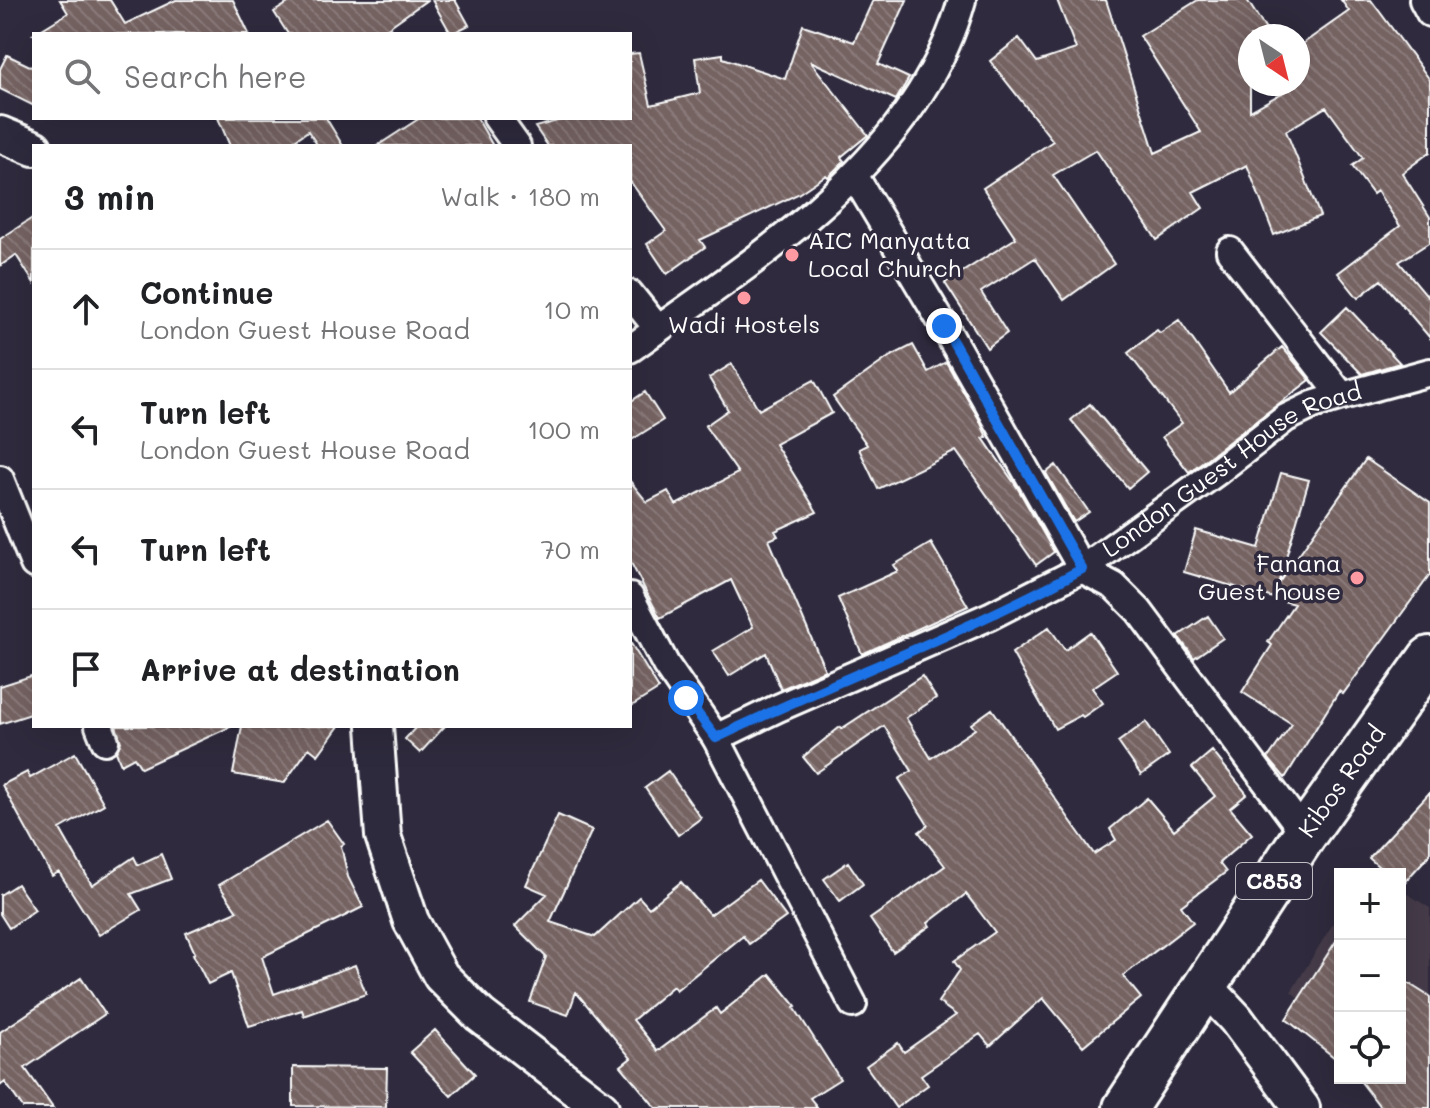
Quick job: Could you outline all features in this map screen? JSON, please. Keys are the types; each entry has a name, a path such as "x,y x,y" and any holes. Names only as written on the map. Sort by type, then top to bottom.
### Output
{"main road":[{"name":"Kibos Road","path":"1125,1108 1305,834 1430,658"}],"street":[{"path":"632,348 730,279 854,175 886,143 915,105 954,31 962,0"},
{"path":"1423,0 1430,13"},
{"path":"498,120 516,144"},
{"path":"0,134 32,147"},
{"path":"854,175 975,379 1082,569 1114,586 1139,611 1305,834"},
{"path":"1230,251 1342,396"},
{"path":"632,296 658,329"},
{"name":"London Guest House Road","path":"716,738 990,616 1082,569 1218,471 1275,425 1313,405 1430,372"},
{"path":"0,479 32,559"},
{"path":"632,601 666,665 716,738 853,1004"},
{"path":"375,728 383,836 411,921 441,976 480,1015 601,1108"},
{"path":"1205,986 1236,1019 1302,1108"}],"shaded area":[{"path":"1406,893 1430,908 1430,1002 1406,1031"},
{"path":"1334,922 1334,1027 1291,992"}],"building":[{"path":"60,0 110,0 125,24 176,0 233,0 248,32 37,32 68,13"},
{"path":"293,0 427,0 382,32 287,32 274,12"},
{"path":"432,0 455,0 469,25 450,32"},
{"path":"873,0 907,0 878,64 909,78 896,100 810,61 868,135 841,157 844,161 828,177 826,175 798,194 700,240 705,247 667,274 647,244 666,231 632,184 632,144 547,144 535,127 561,120 632,120 632,54 639,53 651,105 700,93 695,58 723,54 723,58 785,79 803,25 854,42"},
{"path":"1057,0 1106,0 1155,153 1201,132 1140,36 1198,0 1247,0 1262,24 1238,24 1238,96 1250,96 1250,111 1277,96 1310,96 1310,39 1349,11 1341,0 1371,0 1430,80 1430,152 1402,173 1430,217 1430,242 1399,262 1430,299 1430,338 1381,280 1358,298 1338,273 1400,226 1377,191 1373,194 1352,166 1363,158 1326,107 1286,131 1320,216 1274,235 1247,165 1193,192 1203,208 1157,240 1096,150 1053,175 1114,264 1064,300 1035,258 981,292 1007,333 987,348 945,283 1016,238 983,188 1053,141 990,61 1019,38 1037,62 1076,49"},
{"path":"7,55 32,67 32,105 0,89 0,69"},
{"path":"219,120 327,120 342,144 317,144 308,131 289,144 229,144"},
{"path":"417,120 478,120 492,144 380,144"},
{"path":"32,218 32,280 16,255 0,266 0,239"},
{"path":"1347,307 1400,363 1362,374 1321,332"},
{"path":"1179,320 1229,392 1282,347 1310,380 1189,472 1162,437 1182,423 1128,353 1157,330 1160,333"},
{"path":"913,345 928,372 946,362 979,419 987,437 983,438 1017,487 1054,552 1036,565 956,451 878,489 859,449 867,445 833,397 889,357"},
{"path":"732,364 759,410 814,380 832,413 775,444 817,512 775,531 778,536 769,540 825,670 781,689 766,653 729,676 713,651 753,627 731,580 660,618 632,565 632,483 647,502 668,491 676,505 738,473 705,426 728,410 709,378"},
{"path":"645,392 663,420 632,440 632,401"},
{"path":"1090,404 1147,472 1128,488 1071,420"},
{"path":"1366,459 1430,503 1430,575 1343,694 1339,691 1285,778 1268,758 1292,724 1242,692 1272,645 1268,642 1294,604 1184,572 1196,530 1259,548 1281,473 1309,480 1278,584"},
{"path":"1056,465 1089,512 1074,522 1046,473"},
{"path":"931,543 968,606 862,654 838,598 898,571 894,565"},
{"path":"1208,616 1223,638 1194,658 1178,636"},
{"path":"1049,627 1065,650 1090,632 1117,671 1092,688 1103,703 1083,717 1081,715 1055,729 1012,653"},
{"path":"632,645 659,689 632,706"},
{"path":"32,676 32,714 0,724 0,686"},
{"path":"922,676 936,698 906,718 931,758 975,729 971,724 992,709 1094,854 1116,840 1110,829 1147,798 1174,830 1215,796 1192,768 1212,751 1247,794 1230,808 1252,834 1219,863 1226,872 1181,906 1193,922 1123,976 1141,998 1083,1046 1043,998 990,1046 980,1034 921,1075 928,1085 896,1108 866,1066 898,1043 904,1052 956,1015 938,1002 960,970 954,961 995,932 966,894 928,923 930,926 893,952 870,919 945,866 919,832 928,825 899,779 912,771 884,726 816,773 803,757 840,727"},
{"path":"1146,722 1169,755 1141,775 1118,742"},
{"path":"117,728 228,728 141,768 134,757 121,764 116,752 121,742"},
{"path":"242,728 338,728 318,755 309,748 284,783 233,774"},
{"path":"415,728 443,728 420,753 405,739"},
{"path":"75,753 104,804 60,829 92,885 134,857 138,865 161,854 171,879 131,894 141,910 99,935 59,872 52,876 2,785 27,772 30,778"},
{"path":"668,771 701,818 678,835 645,788"},
{"path":"1430,792 1430,854 1406,880 1406,868 1380,868 1369,858"},
{"path":"558,815 592,830 550,922 595,937 639,897 649,908 681,882 710,915 758,880 786,917 749,944 743,936 676,990 673,986 633,1020 658,1051 716,1008 720,1014 770,974 796,1006 840,1079 810,1098 818,1108 656,1108 621,1066 631,1058 576,992 568,1015 530,1002 546,957 515,926 547,894 526,885"},
{"path":"327,820 344,844 341,846 348,877 363,907 262,957 274,994 355,965 366,994 304,1016 302,1010 249,1026 231,973 208,984 186,933 237,911 219,885"},
{"path":"848,862 863,884 840,901 824,879"},
{"path":"17,884 35,910 9,928 0,914 0,895"},
{"path":"1334,944 1334,1057 1286,1019"},
{"path":"81,978 105,1014 25,1068 53,1108 23,1108 5,1082 0,1086 0,1032"},
{"path":"1406,982 1430,997 1430,1108 1381,1108 1363,1084 1406,1084"},
{"path":"435,1030 475,1074 451,1096 410,1052"},
{"path":"293,1067 387,1068 386,1107 293,1106"}],"place":[{"name":"AIC Manyatta Local Church","path":"792,255"},
{"name":"Wadi Hostels","path":"744,298"},
{"name":"Fanana Guest house","path":"1357,578"}],"route":[{"path":"686,698 716,738 990,616 1082,569 944,326"}]}
